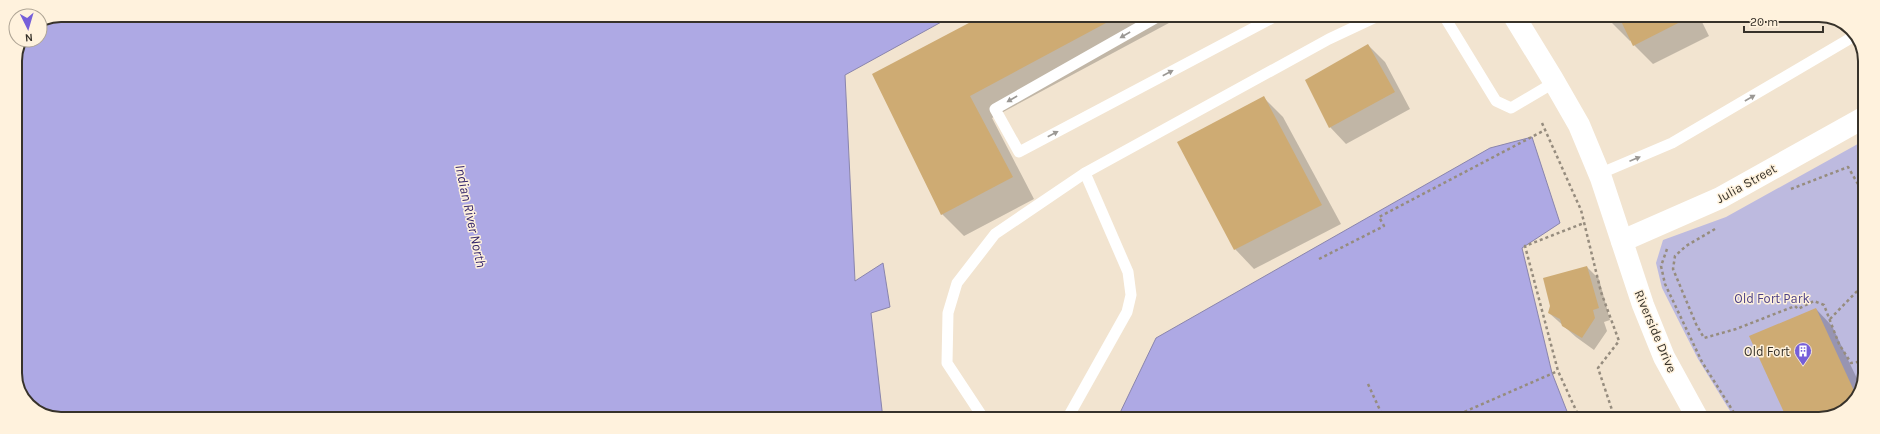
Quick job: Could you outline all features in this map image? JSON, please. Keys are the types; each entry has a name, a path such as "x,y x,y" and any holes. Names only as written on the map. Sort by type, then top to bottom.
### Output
{"main road":[{"name":"Riverside Drive","path":"1518,22 1555,82 1579,125 1599,174 1644,305 1664,357 1694,412"},
{"name":"Julia Street","path":"1622,241 1720,198 1858,121"}],"lane":[{"path":"1148,22 995,109 1019,152 1265,22"},
{"path":"979,412 947,363 948,313 956,283 995,234 1085,173 1330,39 1365,22"},
{"path":"1448,22 1496,100 1511,108 1555,82"},
{"path":"1599,174 1672,143 1850,38"},
{"path":"1071,412 1127,312 1131,295 1128,272 1085,173"}],"path":[{"path":"1542,123 1581,210 1601,292 1619,341 1598,368 1613,412"},
{"path":"1319,259 1384,226 1379,217 1545,130"},
{"path":"1786,191 1848,167 1858,185"},
{"path":"1577,412 1558,371 1526,246 1584,223"},
{"path":"1686,246 1675,256 1673,270 1704,338 1736,329 1794,306 1798,309 1814,301 1824,305 1839,344 1851,363 1858,362"},
{"path":"1668,249 1661,266 1666,284 1702,362 1734,412"},
{"path":"1830,319 1858,290"},
{"path":"1464,412 1558,371"},
{"path":"1368,384 1381,412"}],"green space":[{"name":"Old Fort Park","path":"1858,144 1858,373 1855,388 1843,404 1832,410 1824,412 1731,412 1698,359 1662,288 1656,263 1663,240 1726,217"}],"water":[{"name":"Indian River North","path":"61,22 941,22 845,75 855,281 883,263 890,307 871,313 882,412 61,412 41,407 27,392 22,376 23,53 24,48 48,48 48,24"},
{"path":"1532,137 1560,223 1522,248 1552,373 1567,412 1120,412 1156,338 1490,148"}],"building":[{"path":"971,22 1108,22 970,96 1013,177 941,215 872,74"},
{"path":"1621,22 1680,22 1633,46"},
{"path":"1368,44 1395,92 1329,128 1305,80"},
{"path":"1264,96 1322,205 1234,250 1177,142"},
{"path":"1587,266 1599,308 1593,310 1595,318 1582,338 1562,326 1560,319 1548,313 1550,306 1543,278"},
{"name":"Old Fort","path":"1816,308 1854,390 1853,392 1843,404 1832,410 1824,412 1784,412 1749,336"}],"place":[{"name":"Old Fort","path":"1803,366"}]}
